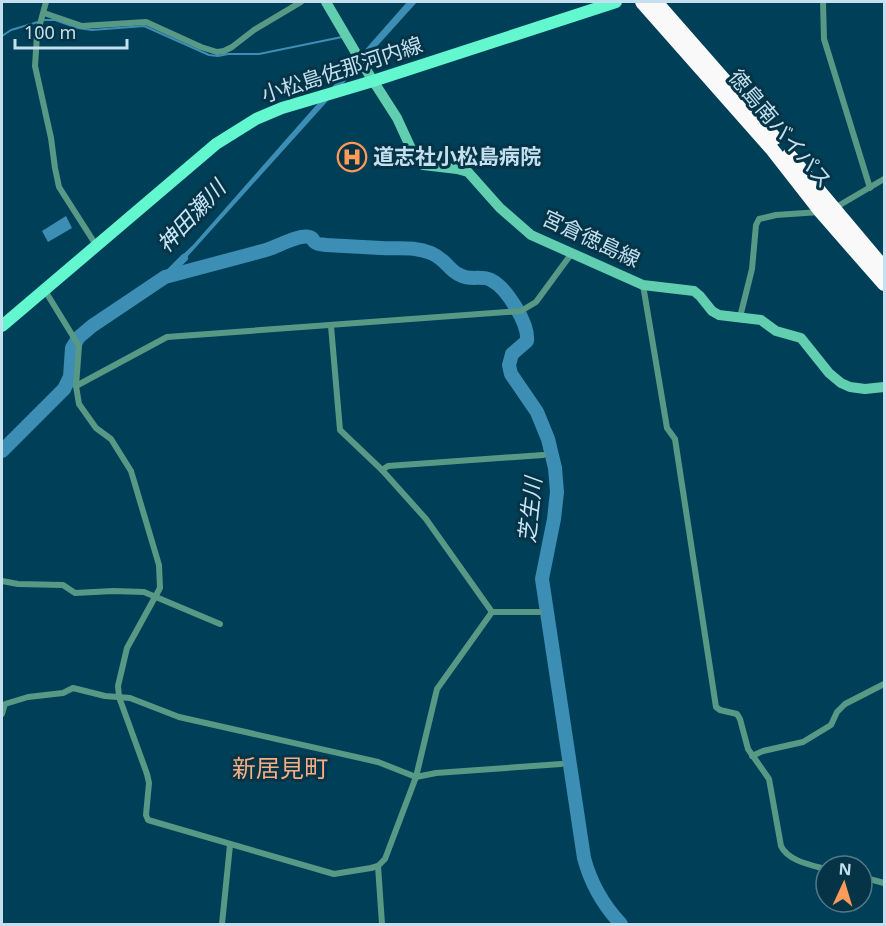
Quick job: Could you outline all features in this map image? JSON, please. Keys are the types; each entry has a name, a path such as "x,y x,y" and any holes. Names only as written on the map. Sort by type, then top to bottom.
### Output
{"highway":[{"name":"徳島南バイパス","path":"642,2 827,210 885,268"},
{"name":"徳島南バイパス","path":"656,2 758,117 885,284"}],"main road":[{"name":"宮倉徳島線","path":"326,2 401,125 415,157 423,165 468,172 500,208 531,235 644,285 693,291 712,311 719,315 761,320 776,331 801,338 829,373 850,387 865,389 885,387"},
{"name":"小松島佐那河内線","path":"2,326 225,138 256,119 616,2"}],"street":[{"path":"46,2 37,35 34,66 51,138 59,187 96,245"},
{"path":"44,12 82,26 146,22 217,52 231,47 254,30 301,2"},
{"path":"823,2 824,39 870,188"},
{"path":"740,317 752,269 756,225 759,219 827,210 885,179"},
{"path":"76,386 167,337 518,311 536,302 572,253"},
{"path":"644,285 667,428 675,439 716,707 737,714 741,719 748,749 769,779 784,852 814,866"},
{"path":"44,289 76,341 76,386 79,404 96,428 111,439 131,471 159,565 160,588 127,648 118,686 118,697 147,774 149,783 146,815 148,820 333,874 378,866 384,860 416,777 437,689 492,612"},
{"path":"331,326 340,430 382,470 426,519 492,612"},
{"path":"382,470 388,466 543,455"},
{"path":"2,581 18,584 63,585 75,593 144,592 220,624"},
{"path":"492,612 539,612"},
{"path":"752,756 763,751 802,742 831,725 837,712 845,704 885,684"},
{"path":"2,714 5,704 28,697 63,693 73,688 130,698 179,717 378,762 416,777 436,773 561,764"},
{"path":"222,924 230,845"},
{"path":"378,866 382,924"}],"water":[{"path":"407,2 417,2 179,266 175,262 193,245"},
{"path":"66,216 72,228 48,242 42,231"}],"waterway":[{"path":"43,20 55,20 92,30 144,26 209,55 218,56 259,54 342,37"},
{"path":"2,36 11,30 38,22"},
{"name":"芝生川","path":"2,451 64,389 70,377 72,348 79,337 165,277 266,250 294,239 309,237 317,244 425,251 436,256 460,275 487,279 497,284 516,307 527,334 527,341 512,354 509,365 511,374 537,412 548,439 555,468 557,492 554,519 542,579 584,858 598,893 621,924"},
{"name":"神田瀬川","path":"165,277 184,258"}],"place":[{"name":"道志社小松島病院","path":"352,157"}],"district":[{"name":"新居見町","path":"280,769"}]}
